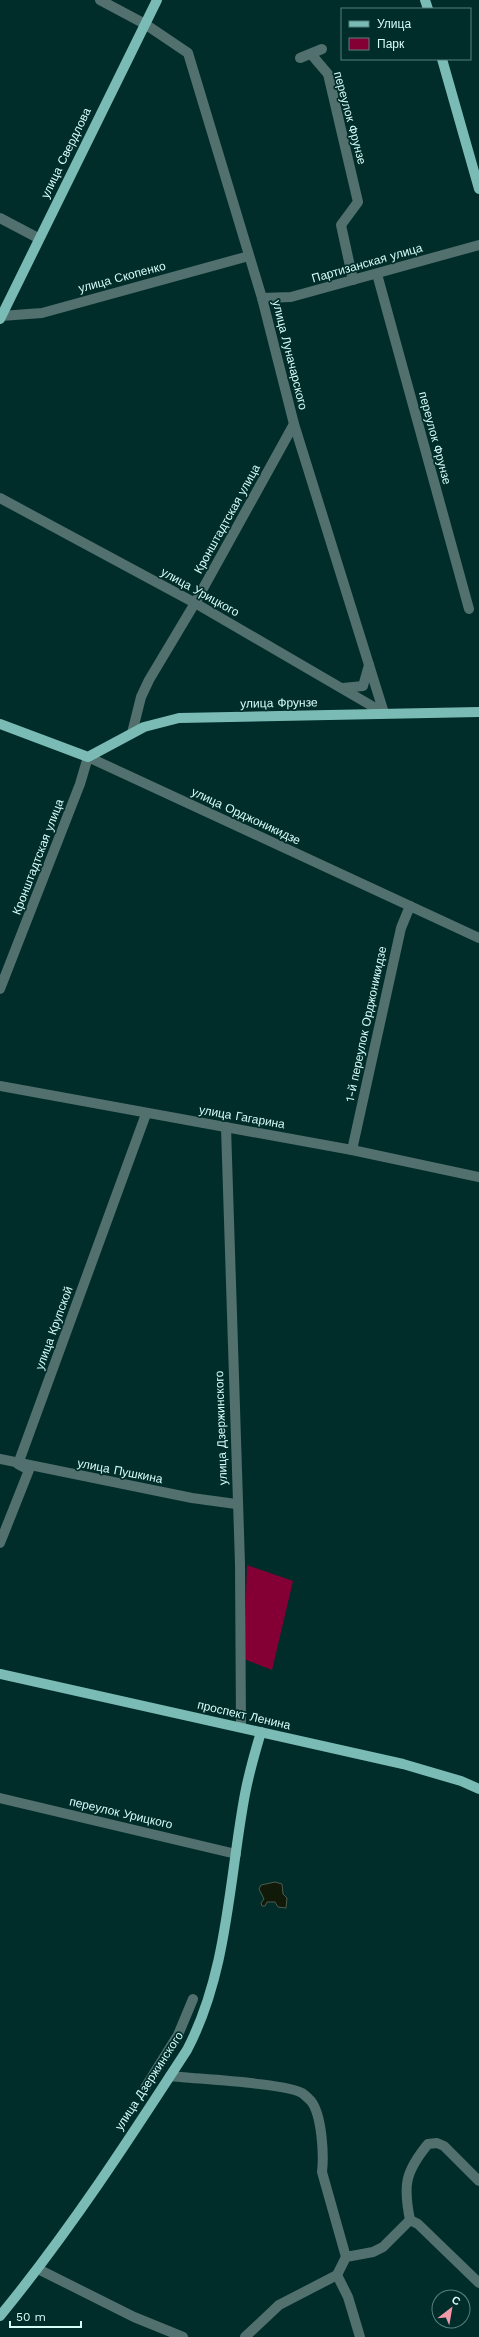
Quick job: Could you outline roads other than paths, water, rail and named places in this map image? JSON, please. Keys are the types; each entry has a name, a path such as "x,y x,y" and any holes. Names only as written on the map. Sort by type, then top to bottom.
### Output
{"main road":[{"name":"улица Свердлова","path":"1,318 38,238 157,0"},
{"path":"442,60 479,189"},
{"name":"улица Фрунзе","path":"88,757 108,748 144,727 179,718 479,712"},
{"name":"улица Орджоникидзе","path":"0,724 88,757"},
{"name":"проспект Ленина","path":"0,1674 242,1727 417,1768 461,1781 479,1789"},
{"name":"улица Дзержинского","path":"0,2316 38,2269 98,2185 170,2076 196,2033 209,1996 223,1933 245,1794 261,1732"}],"street":[{"name":"улица Луначарского","path":"100,0 145,24 188,53 262,298 294,424 384,713"},
{"path":"300,58 322,49"},
{"name":"переулок Фрунзе","path":"311,54 328,74 358,202 341,225 353,280"},
{"path":"0,218 38,238"},
{"name":"Партизанская улица","path":"262,298 291,297 479,245"},
{"name":"улица Скопенко","path":"1,318 42,313 249,256"},
{"name":"переулок Фрунзе","path":"376,274 468,609"},
{"name":"Кронштадтская улица","path":"132,733 141,697 149,680 195,603 294,424"},
{"name":"улица Урицкого","path":"0,498 195,603 384,713"},
{"path":"343,688 363,686 369,664"},
{"name":"Кронштадтская улица","path":"0,989 80,784 88,757"},
{"name":"улица Орджоникидзе","path":"88,757 479,938"},
{"name":"1-й переулок Орджоникидзе","path":"352,1150 401,928 410,906"},
{"name":"улица Гагарина","path":"0,1086 146,1114 352,1150 479,1177"},
{"name":"улица Крупской","path":"18,1464 146,1114"},
{"name":"улица Дзержинского","path":"226,1127 236,1504 240,1572 242,1727"},
{"name":"улица Пушкина","path":"0,1459 18,1464 192,1498 236,1504"},
{"path":"0,1543 29,1470 18,1464"},
{"name":"переулок Урицкого","path":"0,1798 236,1854"},
{"path":"145,2088 178,2035 193,1999"},
{"path":"170,2076 283,2088 302,2093 312,2102 317,2112 323,2158 322,2172 346,2257 337,2275 279,2305 245,2337"},
{"path":"410,2220 405,2196 408,2178 412,2164 428,2144 437,2143 444,2146 479,2181"},
{"path":"346,2257 373,2252 383,2247 410,2220"},
{"path":"410,2220 418,2224 479,2283"},
{"path":"38,2269 134,2317 183,2337"},
{"path":"337,2275 348,2297 360,2337"}]}
